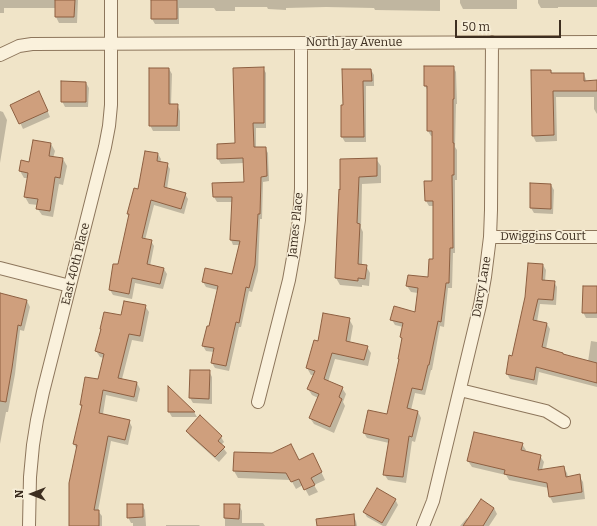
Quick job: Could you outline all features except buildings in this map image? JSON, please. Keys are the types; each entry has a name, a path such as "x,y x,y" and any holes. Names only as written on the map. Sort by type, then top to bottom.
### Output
{"street":[{"name":"East 40th Place","path":"29,526 30,477 37,420 109,126 111,106 111,0"},
{"name":"Darcy Lane","path":"423,526 433,500 480,305 486,270 490,236 491,203 492,42"},
{"name":"North Jay Avenue","path":"0,55 19,46 32,44 597,42"},
{"name":"James Place","path":"258,402 289,280 298,220 301,190 301,43"},
{"name":"Dwiggins Court","path":"490,236 597,236"},
{"path":"0,268 70,286"},
{"path":"460,390 546,411 564,422"}]}
